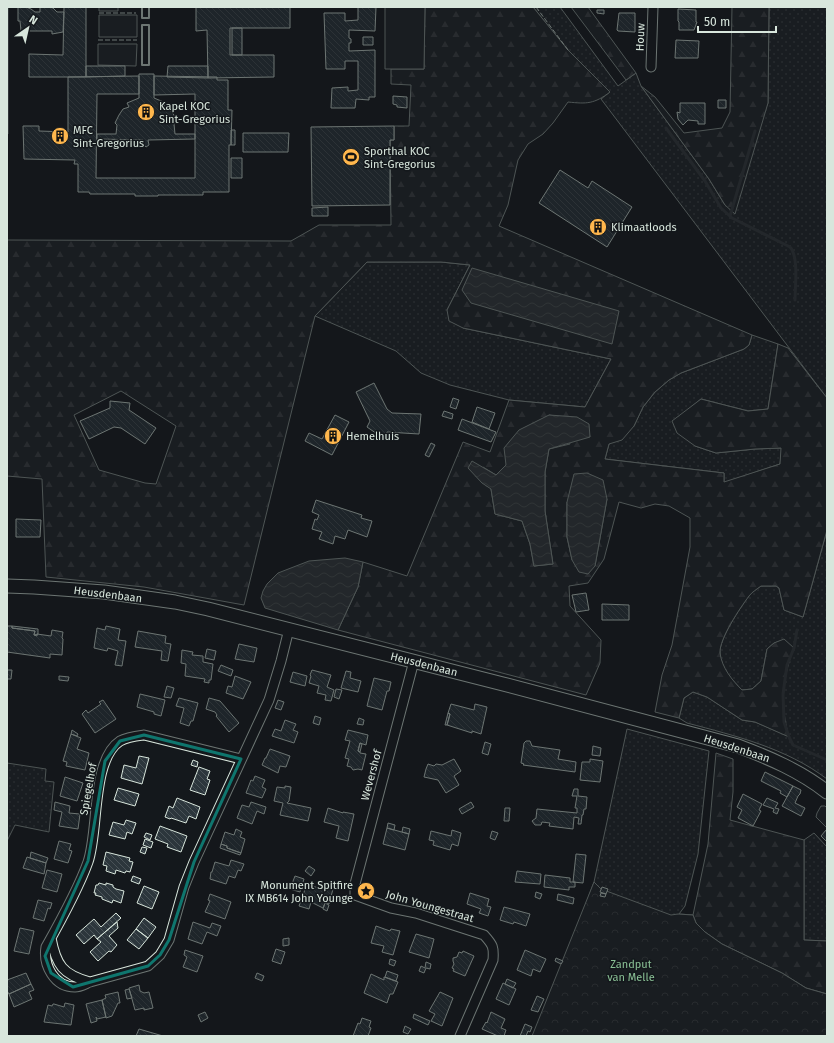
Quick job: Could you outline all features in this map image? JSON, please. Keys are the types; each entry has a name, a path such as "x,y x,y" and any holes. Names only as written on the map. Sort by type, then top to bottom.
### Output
{"main road":[{"name":"Heusdenbaan","path":"7,586 34,586 104,592 167,601 290,629 738,746 766,756 792,769 816,783 827,792"}],"street":[{"name":"Houw","path":"651,68 653,7"},
{"name":"Spiegelhof","path":"241,759 144,735 120,742 112,749 105,761 101,775 92,844 88,861 51,938 57,960 63,970 70,975 90,982 148,966 160,956 169,940 184,887 194,862 269,700 290,629"},
{"name":"Wevershof","path":"355,895 356,884 414,661"},
{"name":"John Youngestraat","path":"355,895 391,908 416,913 484,935 491,942 494,949 493,960 460,1036"}],"highlighted area":[{"path":"144,735 241,759 194,862 169,940 160,955 148,966 73,987 51,973 45,956 88,861 105,761 120,741"}],"green space":[{"path":"8,7 8,134 7,134"},
{"path":"99,7 118,7 118,11 99,11"},
{"path":"385,7 425,7 424,69 385,69"},
{"path":"425,7 533,7 568,50 610,92 595,101 580,103 568,102 543,134 528,144 518,160 508,205 499,226 752,335 749,345 744,349 681,373 669,380 655,392 643,407 634,426 622,440 609,444 605,459 724,473 724,482 780,464 781,448 716,453 695,446 677,433 672,421 701,399 748,411 768,409 778,344 788,348 827,398 827,530 803,617 784,610 779,588 776,586 761,586 750,595 726,632 720,653 725,669 742,690 752,689 761,681 767,649 774,643 784,639 794,648 787,670 783,703 789,737 755,722 742,720 707,697 693,692 684,698 679,718 655,712 662,675 672,645 690,547 690,518 669,506 655,504 641,508 619,502 604,559 588,583 569,586 570,606 601,640 600,663 586,695 338,630 358,587 363,562 407,576 463,442 490,452 509,400 585,407 611,359 463,328 449,321 447,310 470,265 441,262 367,262 315,316 244,605 144,587 46,577 42,479 7,476 7,240 291,241 319,225 391,225 390,140 394,140 394,126 409,126 411,85 391,84 391,69 424,69","holes":["121,391 176,426 156,484 145,483 99,470 74,415","549,415 562,417 570,444 549,449 545,472 545,511 553,564 534,566 530,544 522,521 495,514 491,489 483,467 496,475","607,499 595,566 572,560 567,537 567,502"]},
{"path":"533,7 560,7 618,86 636,73 641,86 709,179 725,205 768,103 769,7 827,7 827,398 601,99 610,92 568,50"},
{"path":"571,7 588,7 636,73 626,80"},
{"path":"732,7 769,7 768,103 735,214 725,205 709,179 641,86 655,97 684,133 722,128 730,112"},
{"path":"99,15 137,15 137,37 99,37"},
{"path":"98,44 137,44 136,66 98,65"},
{"path":"367,262 441,262 470,265 447,310 463,328 611,359 585,407 509,400 450,385 421,373 396,351 315,316"},
{"path":"752,335 778,344 768,409 748,411 701,399 690,408 695,446 716,453 782,448 780,464 724,483 724,473 605,459 609,444 634,426 643,407 655,392 669,380 681,373 744,349 749,345"},
{"path":"827,530 827,779 811,768 778,751 742,738 687,723 679,718 684,698 693,692 707,697 742,720 755,722 788,736 784,722 783,694 787,665 784,640 774,643 767,649 761,681 752,689 742,690 731,678 722,664 720,653 721,647 726,632 741,608 750,595 761,586 776,586 779,588 784,610 803,617"},
{"path":"627,729 709,751 698,854 685,906 679,914 693,915 696,923 806,988 827,994 827,1036 579,922 594,882"},
{"path":"716,753 733,759 733,792 730,820 804,840 804,940 827,941 827,994 806,988 782,973 722,944 705,932 696,923 693,915 708,844"},
{"path":"7,763 46,769 45,781 54,782 49,832 15,825 7,841"},
{"path":"821,806 825,806 827,808 827,828 816,817"},
{"path":"814,833 827,847 827,941 804,940 804,840"},
{"name":"Zandput van Melle","path":"594,882 601,889 671,915 693,915 696,923 705,932 722,944 782,973 806,988 827,994 827,1036 532,1036"}],"water":[{"path":"472,268 619,311 612,344 471,303 462,290"},
{"path":"549,415 577,417 589,424 590,437 549,449 545,472 545,511 553,564 534,566 530,544 522,521 495,514 491,489 482,483 468,468 472,461 496,475 506,465 504,448 519,430"},
{"path":"587,473 603,480 607,499 595,566 588,574 579,572 572,560 567,537 567,502 574,474"},
{"path":"345,558 363,562 358,587 338,630 265,608 261,598 263,591 267,584 278,573 309,561"}],"building":[{"path":"18,7 26,7 35,12 40,12 40,7 49,7 53,8 57,12 64,12 63,32 52,34 52,31 21,31 20,21 18,21"},
{"path":"64,7 86,7 86,77 29,77 29,54 63,55"},
{"path":"196,7 290,7 290,28 230,28 230,55 274,55 274,77 208,78 207,30 196,31"},
{"path":"358,7 376,7 375,31 349,30 349,38 351,39 351,43 349,43 349,51 375,50 375,97 369,97 369,100 356,99 355,108 331,108 332,88 348,87 348,91 358,90 358,61 345,61 345,69 326,69 324,13 345,13 345,21 358,20"},
{"path":"678,9 696,10 697,22 694,30 679,30"},
{"path":"597,10 604,10 604,14 597,13"},
{"path":"619,13 635,13 635,32 617,30"},
{"path":"232,28 242,28 242,55 232,55"},
{"path":"363,37 373,37 373,45 363,45"},
{"path":"676,40 699,41 698,58 675,58"},
{"path":"86,66 125,66 125,76 86,77"},
{"path":"168,66 208,66 208,78 167,77"},
{"name":"Kapel KOC Sint-Gregorius","path":"139,74 154,74 154,98 166,103 164,107 167,110 169,109 174,115 177,122 174,124 175,134 195,134 195,139 148,140 149,145 146,147 142,143 143,140 97,139 97,134 116,134 117,125 115,123 119,115 123,109 129,107 127,103 139,98"},
{"name":"MFC Sint-Gregorius","path":"139,76 139,94 97,94 96,178 195,178 195,94 154,95 154,76 217,77 217,80 228,80 228,110 232,110 231,145 229,145 229,192 203,192 203,195 158,196 135,196 135,194 90,194 89,192 78,192 78,164 74,164 75,160 24,159 23,126 39,126 39,131 68,132 68,77"},
{"path":"393,96 407,97 407,108 397,107 397,105 393,104"},
{"path":"718,100 726,100 726,108 718,108"},
{"path":"680,103 705,103 705,124 698,124 698,121 688,120 683,125 678,119 677,112 680,113"},
{"name":"Sporthal KOC Sint-Gregorius","path":"394,126 394,140 390,140 390,205 312,206 311,127"},
{"path":"231,130 235,130 235,145 231,145"},
{"path":"243,133 289,133 288,152 243,152"},
{"path":"231,158 242,158 242,178 231,178"},
{"name":"Klimaatloods","path":"560,170 588,188 592,181 632,207 607,247 539,203"},
{"path":"328,207 328,216 312,216 312,208"},
{"path":"374,383 387,409 392,413 421,414 419,434 387,432 383,438 367,427 370,421 356,392"},
{"path":"453,398 459,400 456,409 450,407"},
{"path":"110,401 130,403 129,410 156,428 145,444 121,428 114,427 89,439 80,421 110,408"},
{"path":"477,407 495,413 489,429 472,422"},
{"path":"444,411 453,414 452,419 442,416"},
{"name":"Hemelhuis","path":"335,415 349,422 332,455 305,441 309,433 322,439"},
{"path":"462,419 496,432 491,442 458,430"},
{"path":"431,443 435,445 429,457 425,455"},
{"path":"316,500 362,515 361,518 372,521 367,537 348,530 345,539 335,536 333,544 319,539 322,532 312,529 315,519 317,520 319,515 312,512"},
{"path":"16,519 41,520 40,537 16,537"},
{"path":"586,593 589,610 576,612 572,595"},
{"path":"602,604 629,605 629,620 602,620"},
{"path":"7,626 35,631 34,635 37,636 37,634 51,636 52,630 63,632 62,655 50,654 50,658 7,652"},
{"path":"12,626 38,629 38,634 34,635 35,631 12,628"},
{"path":"106,626 120,629 118,640 126,641 122,666 115,665 118,651 108,648 107,651 94,648 97,628 105,630"},
{"path":"138,631 166,636 165,643 171,644 168,661 161,660 162,651 135,647"},
{"path":"239,644 257,648 254,662 235,659"},
{"path":"207,649 216,651 214,660 205,658"},
{"path":"182,650 193,652 192,655 203,656 203,662 213,664 211,680 209,680 209,683 204,682 205,679 185,676 186,664 181,663"},
{"path":"221,665 233,670 231,676 218,671"},
{"path":"7,670 12,670 11,679 7,679"},
{"path":"312,670 331,675 327,687 334,690 331,701 325,700 326,695 317,693 319,686 309,683"},
{"path":"346,671 351,672 350,678 361,681 358,692 341,688"},
{"path":"293,672 307,676 305,686 290,682"},
{"path":"59,676 69,677 68,681 59,680"},
{"path":"235,676 251,682 243,699 226,693 228,686 232,687"},
{"path":"374,678 391,682 382,710 367,706"},
{"path":"167,686 174,688 171,698 164,697"},
{"path":"336,689 342,690 339,699 334,697"},
{"path":"140,694 165,700 161,716 154,714 154,712 137,707"},
{"path":"179,698 198,703 193,721 191,721 189,726 180,723 184,708 176,706"},
{"path":"209,698 220,701 239,723 229,732 216,716 217,715 215,712 206,709"},
{"path":"103,700 116,719 95,733 82,714 86,710 88,713 101,704 99,702"},
{"path":"278,700 284,702 281,710 275,708"},
{"path":"451,704 474,710 475,704 487,707 481,734 472,731 472,733 447,725 450,714 448,713"},
{"path":"448,713 450,714 447,725 445,725"},
{"path":"315,716 321,718 319,725 313,723"},
{"path":"359,718 364,720 363,725 357,724"},
{"path":"285,720 296,724 293,730 298,732 294,743 272,736 275,729 281,731"},
{"path":"72,730 78,734 77,736 71,734"},
{"path":"348,730 368,735 366,745 360,743 358,751 366,754 362,770 353,770 351,767 347,766 349,759 345,758 350,741 345,740"},
{"path":"71,734 81,738 77,749 89,753 85,770 66,766 67,762 63,761"},
{"path":"526,741 530,741 532,746 560,750 558,759 576,762 575,772 523,765 524,764 521,763 524,743"},
{"path":"485,742 491,744 488,755 482,753"},
{"path":"360,743 362,744 360,752 358,751"},
{"path":"593,746 601,748 600,756 592,755"},
{"path":"270,749 290,756 286,767 280,766 278,773 262,765"},
{"path":"139,756 149,758 142,784 121,778 124,765 136,768"},
{"path":"454,759 461,771 454,776 459,785 446,793 438,780 424,777 428,764 434,766 436,764 442,765"},
{"path":"590,759 603,761 600,782 580,780 582,762 590,762"},
{"path":"193,760 198,762 197,767 191,765"},
{"path":"199,767 210,771 207,779 210,780 205,795 190,790"},
{"path":"765,772 793,786 787,797 780,793 781,791 761,781"},
{"path":"255,776 265,780 262,787 266,789 262,798 246,793 251,780 253,781"},
{"path":"65,777 83,783 77,801 60,796"},
{"path":"285,786 291,787 289,801 287,803 311,808 308,821 280,815 283,803 274,801 277,787 285,788"},
{"path":"793,786 801,790 795,803 805,808 801,816 782,806"},
{"path":"118,788 139,794 135,806 114,800"},
{"path":"574,789 578,789 578,796 587,797 586,809 584,809 582,815 581,824 578,824 579,818 574,817 573,829 549,826 550,823 542,822 541,825 535,825 532,821 536,818 537,809 577,813 577,808 575,808 577,796 572,796"},
{"path":"743,794 762,804 759,810 761,811 753,826 738,818 742,810 737,807"},
{"path":"177,798 200,807 196,819 189,816 186,823 165,817 169,806 173,808"},
{"path":"767,798 778,803 775,808 779,809 777,814 773,812 774,809 763,805"},
{"path":"55,802 70,806 69,813 80,814 78,829 59,826 62,812 54,810"},
{"path":"251,802 266,807 264,814 257,811 252,824 237,818 242,805 249,807"},
{"path":"471,802 474,807 462,814 459,809"},
{"path":"328,808 343,813 354,814 348,841 336,838 339,826 324,822"},
{"path":"505,808 510,808 509,821 504,821"},
{"path":"126,820 136,823 132,834 127,832 125,839 109,835 113,822 124,825"},
{"path":"388,823 395,825 394,830 387,828"},
{"path":"160,826 187,836 181,852 167,847 168,844 155,839"},
{"path":"403,827 410,829 409,834 402,832"},
{"path":"387,828 409,834 405,850 383,844"},
{"path":"236,829 242,832 240,837 245,839 241,853 221,844 225,832 234,835"},
{"path":"452,830 461,833 458,846 452,844 450,850 433,845 434,841 429,840 431,831 451,836"},
{"path":"827,830 827,842 821,836"},
{"path":"492,831 498,833 495,840 490,838"},
{"path":"146,833 152,835 150,840 144,837"},
{"path":"145,839 153,842 151,848 143,845"},
{"path":"59,841 71,844 69,850 72,851 68,863 54,859"},
{"path":"221,844 241,853 240,855 220,848"},
{"path":"142,847 147,848 145,854 140,852"},
{"path":"31,852 48,858 46,863 30,858"},
{"path":"106,852 130,858 129,861 133,862 130,872 126,871 125,873 116,870 115,874 106,871 107,866 103,865"},
{"path":"576,854 586,855 583,883 573,882"},
{"path":"27,857 46,863 44,874 23,868"},
{"path":"231,860 244,864 241,871 238,870 235,878 229,876 226,884 210,879 215,862 229,866"},
{"path":"309,866 315,870 311,876 305,871"},
{"path":"47,870 62,874 57,892 42,888"},
{"path":"517,871 541,874 540,884 515,882"},
{"path":"545,875 570,878 570,882 575,882 575,887 569,887 569,890 544,887"},
{"path":"133,876 141,879 139,884 131,881"},
{"path":"295,876 304,879 300,892 290,889"},
{"path":"99,883 113,885 116,889 124,891 121,903 113,900 112,903 95,895 96,885"},
{"path":"307,884 321,889 322,886 333,889 329,904 325,903 323,908 311,902 309,909 299,906"},
{"path":"144,886 159,892 152,909 137,903"},
{"path":"602,887 608,889 606,894 600,892"},
{"path":"536,892 542,894 540,899 535,897"},
{"path":"470,893 489,899 487,906 491,907 488,916 479,913 481,909 467,904"},
{"path":"601,893 606,894 605,897 600,896"},
{"path":"210,894 231,902 225,919 205,912 210,901 208,900"},
{"path":"558,894 574,898 573,904 557,900"},
{"path":"38,900 52,903 50,909 48,908 44,921 33,918"},
{"path":"325,903 329,905 327,911 323,909"},
{"path":"504,907 530,914 526,926 500,920"},
{"path":"116,913 121,918 97,939 94,935 84,944 76,935 94,919 101,927"},
{"path":"144,918 156,927 148,938 136,929"},
{"path":"117,922 118,928 109,936 117,945 111,952 109,951 98,961 90,952 101,942 97,939"},
{"path":"193,922 210,928 212,923 221,926 217,936 207,932 202,944 188,939"},
{"path":"376,926 390,931 391,929 400,931 393,955 382,952 384,946 371,943"},
{"path":"20,928 34,931 29,954 14,951"},
{"path":"136,929 148,938 139,949 127,940"},
{"path":"416,934 434,939 429,958 409,952"},
{"path":"289,938 289,945 283,946 283,939"},
{"path":"276,949 285,952 281,964 272,961"},
{"path":"185,950 203,956 197,972 183,967 187,957 184,955"},
{"path":"525,950 546,959 540,972 533,969 531,976 517,970"},
{"path":"463,951 474,956 465,976 453,971 454,969 452,968 454,964 453,958 457,957 459,952 462,953"},
{"path":"556,958 563,961 561,964 555,961"},
{"path":"390,959 396,961 394,966 389,964"},
{"path":"426,962 431,964 430,969 426,968 424,973 419,971 421,966 425,968"},
{"path":"387,971 398,975 396,981 385,977"},
{"path":"26,973 31,984 9,994 7,991 7,980"},
{"path":"257,973 264,976 262,981 255,978"},
{"path":"371,974 384,980 384,977 398,982 393,994 390,994 387,1003 364,993"},
{"path":"507,979 516,983 513,988 505,984"},
{"path":"503,983 516,989 509,1005 496,999"},
{"path":"31,984 34,990 29,992 32,999 14,1007 9,994"},
{"path":"139,985 140,991 144,993 149,992 153,1008 135,1010 129,988"},
{"path":"129,989 132,998 127,999 125,990"},
{"path":"118,992 120,1003 118,1003 112,1016 106,1018 102,1000 106,998 105,995"},
{"path":"440,992 453,998 442,1026 431,1021 435,1014 429,1011"},
{"path":"537,996 544,999 538,1012 531,1010"},
{"path":"102,1000 106,1017 97,1019 96,1017 97,1021 91,1023 86,1004"},
{"path":"65,1003 74,1005 71,1025 44,1022 48,1005 52,1006 54,1004 64,1007"},
{"path":"205,1012 208,1018 201,1022 198,1015"},
{"path":"491,1012 505,1019 501,1028 506,1030 504,1036 498,1036 482,1029 486,1022 487,1023"},
{"path":"414,1014 430,1021 428,1025 413,1018"},
{"path":"362,1018 371,1021 369,1027 371,1028 368,1036 353,1036 358,1023 360,1024"},
{"path":"525,1024 532,1027 530,1032 528,1031 526,1036 520,1036"},
{"path":"405,1026 411,1029 408,1034 403,1032"},
{"path":"139,1029 163,1036 136,1036"}],"waterway":[{"path":"666,128 705,181 721,208 732,218 790,247 793,251 796,265 795,300"},
{"path":"730,216 755,131"},
{"path":"797,630 794,648 787,665 783,694 784,722 793,745 827,760"}],"fence":[{"path":"536,7 568,50"},
{"path":"99,13 136,13"},
{"path":"98,40 137,40"}],"wall":[{"path":"142,7 142,18 149,18 149,7"},
{"path":"142,25 149,25 149,65 142,65 142,25"}],"place":[{"name":"Kapel KOC Sint-Gregorius","path":"146,112"},
{"name":"MFC Sint-Gregorius","path":"60,136"},
{"name":"Sporthal KOC Sint-Gregorius","path":"351,157"},
{"name":"Klimaatloods","path":"598,227"},
{"name":"Hemelhuis","path":"333,436"},
{"name":"Monument Spitfire IX MB614 John Younge","path":"366,891"}]}
